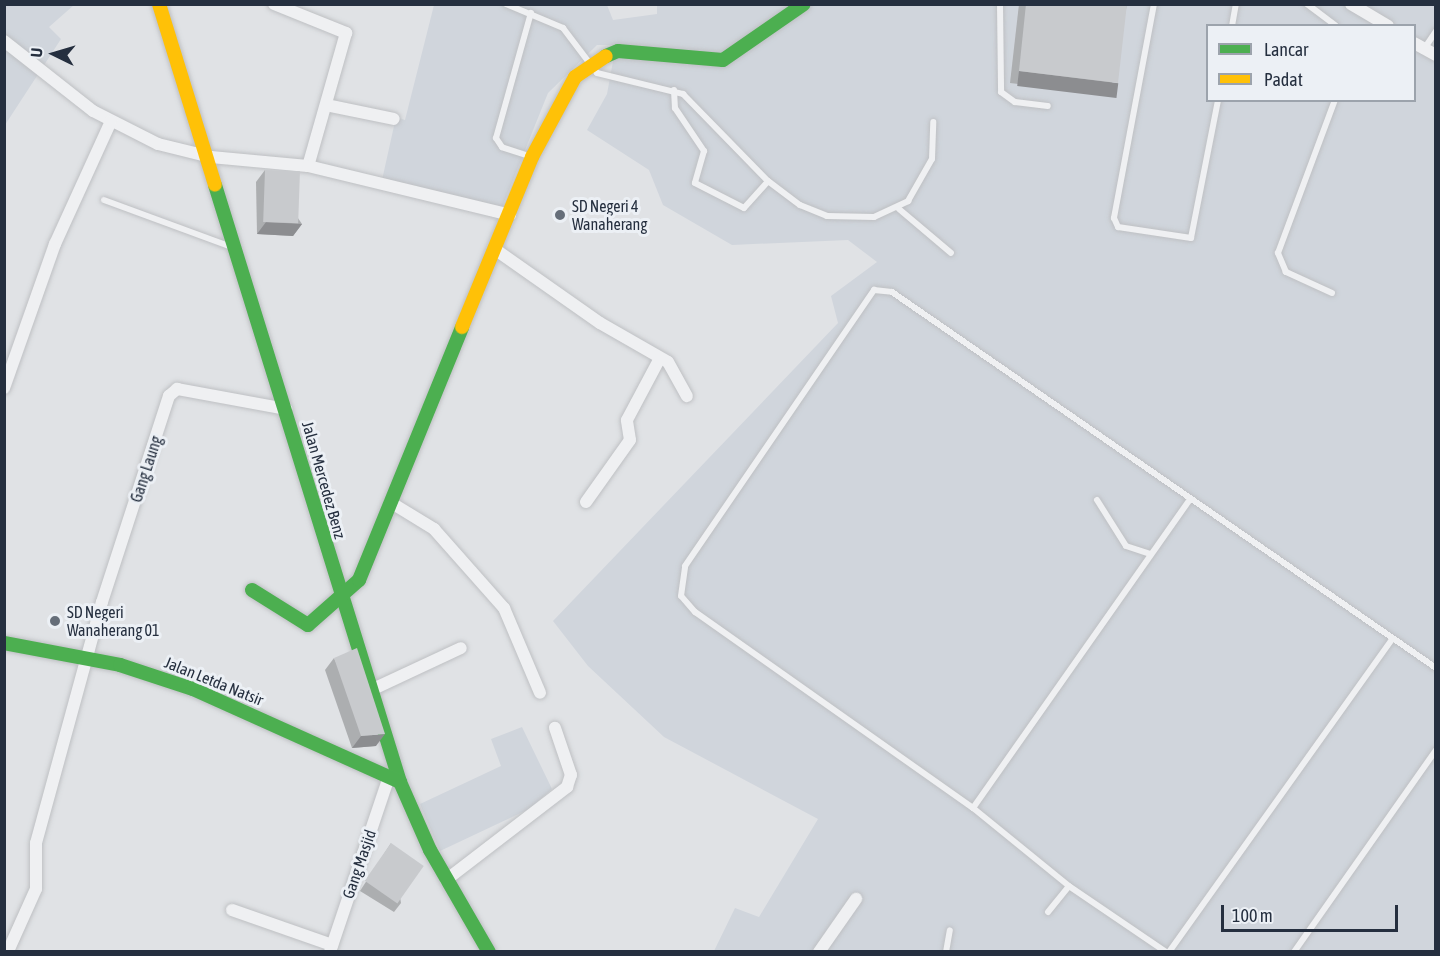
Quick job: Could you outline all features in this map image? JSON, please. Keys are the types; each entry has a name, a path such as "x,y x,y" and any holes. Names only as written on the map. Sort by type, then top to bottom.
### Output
{"street":[{"name":"Jalan Mercedez Benz","path":"159,4 211,157 342,600 372,690 395,780 446,880 489,951"},
{"path":"274,4 345,30 308,166"},
{"path":"252,590 305,625 342,600 358,580 496,250 532,157 564,92 589,63 618,51 723,60 804,4"},
{"path":"1352,4 1385,24"},
{"path":"4,41 59,88 111,121 158,144 211,157 308,166 510,215"},
{"path":"326,105 394,119"},
{"path":"4,387 55,244 111,121"},
{"path":"496,250 672,365 687,396"},
{"path":"586,502 630,440 627,420 660,358"},
{"name":"Gang Laung","path":"89,658 111,570 173,392 286,409"},
{"path":"390,502 434,529 504,609 540,693"},
{"name":"Jalan Letda Natsir","path":"4,643 89,658 226,702 395,780"},
{"path":"372,690 461,648"},
{"path":"9,948 36,889 36,843 89,658"},
{"path":"446,880 567,787 571,775 555,728"},
{"name":"Gang Masjid","path":"331,948 395,780"},
{"path":"819,951 856,899"},
{"path":"232,910 331,948"}],"lane":[{"path":"506,4 563,28 589,63 602,75 674,90 702,108 768,181 800,205 827,216 874,217 899,209 916,191 932,159 933,122"},
{"path":"1000,4 1001,92 1015,102 1048,106"},
{"path":"1154,4 1114,218 1118,227 1191,238 1218,102"},
{"path":"1232,24 1236,4"},
{"path":"1307,4 1333,24"},
{"path":"531,14 496,138 502,147 532,157"},
{"path":"1425,49 1436,31"},
{"path":"674,90 675,108 704,151 695,183 744,208 768,181"},
{"path":"1332,293 1286,273 1278,253 1334,102"},
{"path":"104,200 238,249"},
{"path":"899,209 951,253"},
{"path":"1392,639 1167,951 1069,886 973,808 695,612 681,596 685,566 868,297 881,288 892,292 1189,501 1392,639 1436,669"},
{"path":"1097,500 1126,546 1151,554"},
{"path":"973,808 1189,501"},
{"path":"1294,951 1436,750"},
{"path":"1048,912 1069,886"},
{"path":"946,951 950,930"}],"shaded area":[{"path":"657,4 1435,5 1435,951 714,951 735,908 759,917 818,819 664,737 588,666 553,621 838,323 831,296 877,262 848,240 732,245 663,205 649,170 587,130 607,94 616,45 597,45 548,93 500,212 382,180 396,117 405,120 434,5 607,5 613,20 657,14"},
{"path":"5,5 74,5 49,27 61,39 5,125"},
{"path":"522,727 552,789 529,809 440,851 420,804 501,766 491,739"}],"building":[{"path":"1026,4 1127,4 1118,83 1019,71"},
{"path":"265,170 300,171 298,223 263,222"},
{"path":"357,648 385,734 361,736 334,658"},
{"path":"391,843 424,866 397,904 365,881"}],"traffic: fast":[{"path":"606,56 618,51 723,60 804,4"},
{"path":"215,185 400,782 430,850 489,952"},
{"path":"252,590 308,625 359,580 462,327"},
{"path":"4,643 120,665 193,689 400,782"}],"traffic: slow":[{"path":"159,4 215,185"},
{"path":"462,327 532,157 575,77 606,56"}],"place":[{"name":"SD Negeri 4 Wanaherang","path":"560,215"},
{"name":"SD Negeri Wanaherang 01","path":"55,621"}]}
